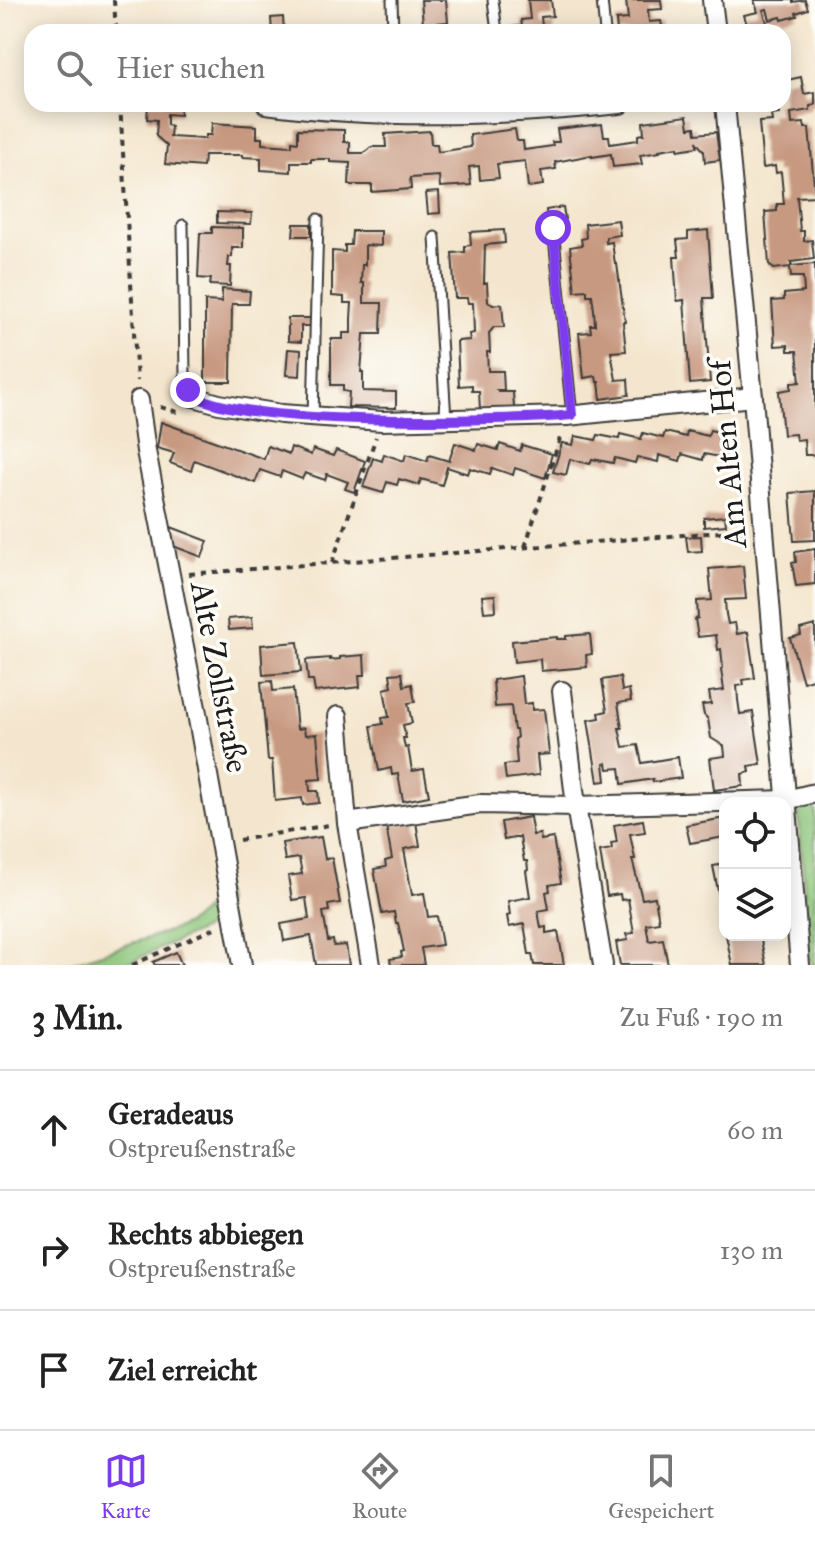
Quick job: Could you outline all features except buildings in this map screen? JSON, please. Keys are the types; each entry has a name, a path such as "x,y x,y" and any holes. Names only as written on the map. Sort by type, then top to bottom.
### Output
{"street":[{"path":"712,0 715,24"},
{"name":"Am Alten Hof","path":"726,112 786,797"},
{"path":"194,397 250,410 382,421 570,416 753,397"},
{"name":"Alte Zollstraße","path":"139,400 242,965"},
{"path":"562,691 576,806 603,965"},
{"path":"338,716 347,823 371,965"},
{"path":"791,799 815,793"},
{"path":"347,823 480,804 576,806 719,802"},
{"name":"Am Alten Hof","path":"791,859 800,965"}],"lane":[{"path":"392,0 393,24"},
{"path":"493,0 496,24"},
{"path":"602,0 604,24"},
{"path":"313,417 318,219"},
{"path":"183,225 185,376 187,387 194,397"},
{"path":"553,228 570,416"},
{"path":"435,237 446,420"}],"path":[{"path":"114,0 116,24"},
{"path":"120,112 139,400 178,412 194,397"},
{"path":"525,547 570,416"},
{"path":"332,563 382,421"},
{"path":"171,575 763,529"},
{"path":"221,843 347,823"},
{"path":"132,965 234,920"}],"green space":[{"path":"815,800 815,965 810,965 798,805"},
{"path":"212,845 225,902 223,918 218,923 123,965 65,965 178,928 203,912 215,885"}],"route":[{"path":"188,390 194,397 219,404 313,417 382,421 572,415 553,228"}]}
